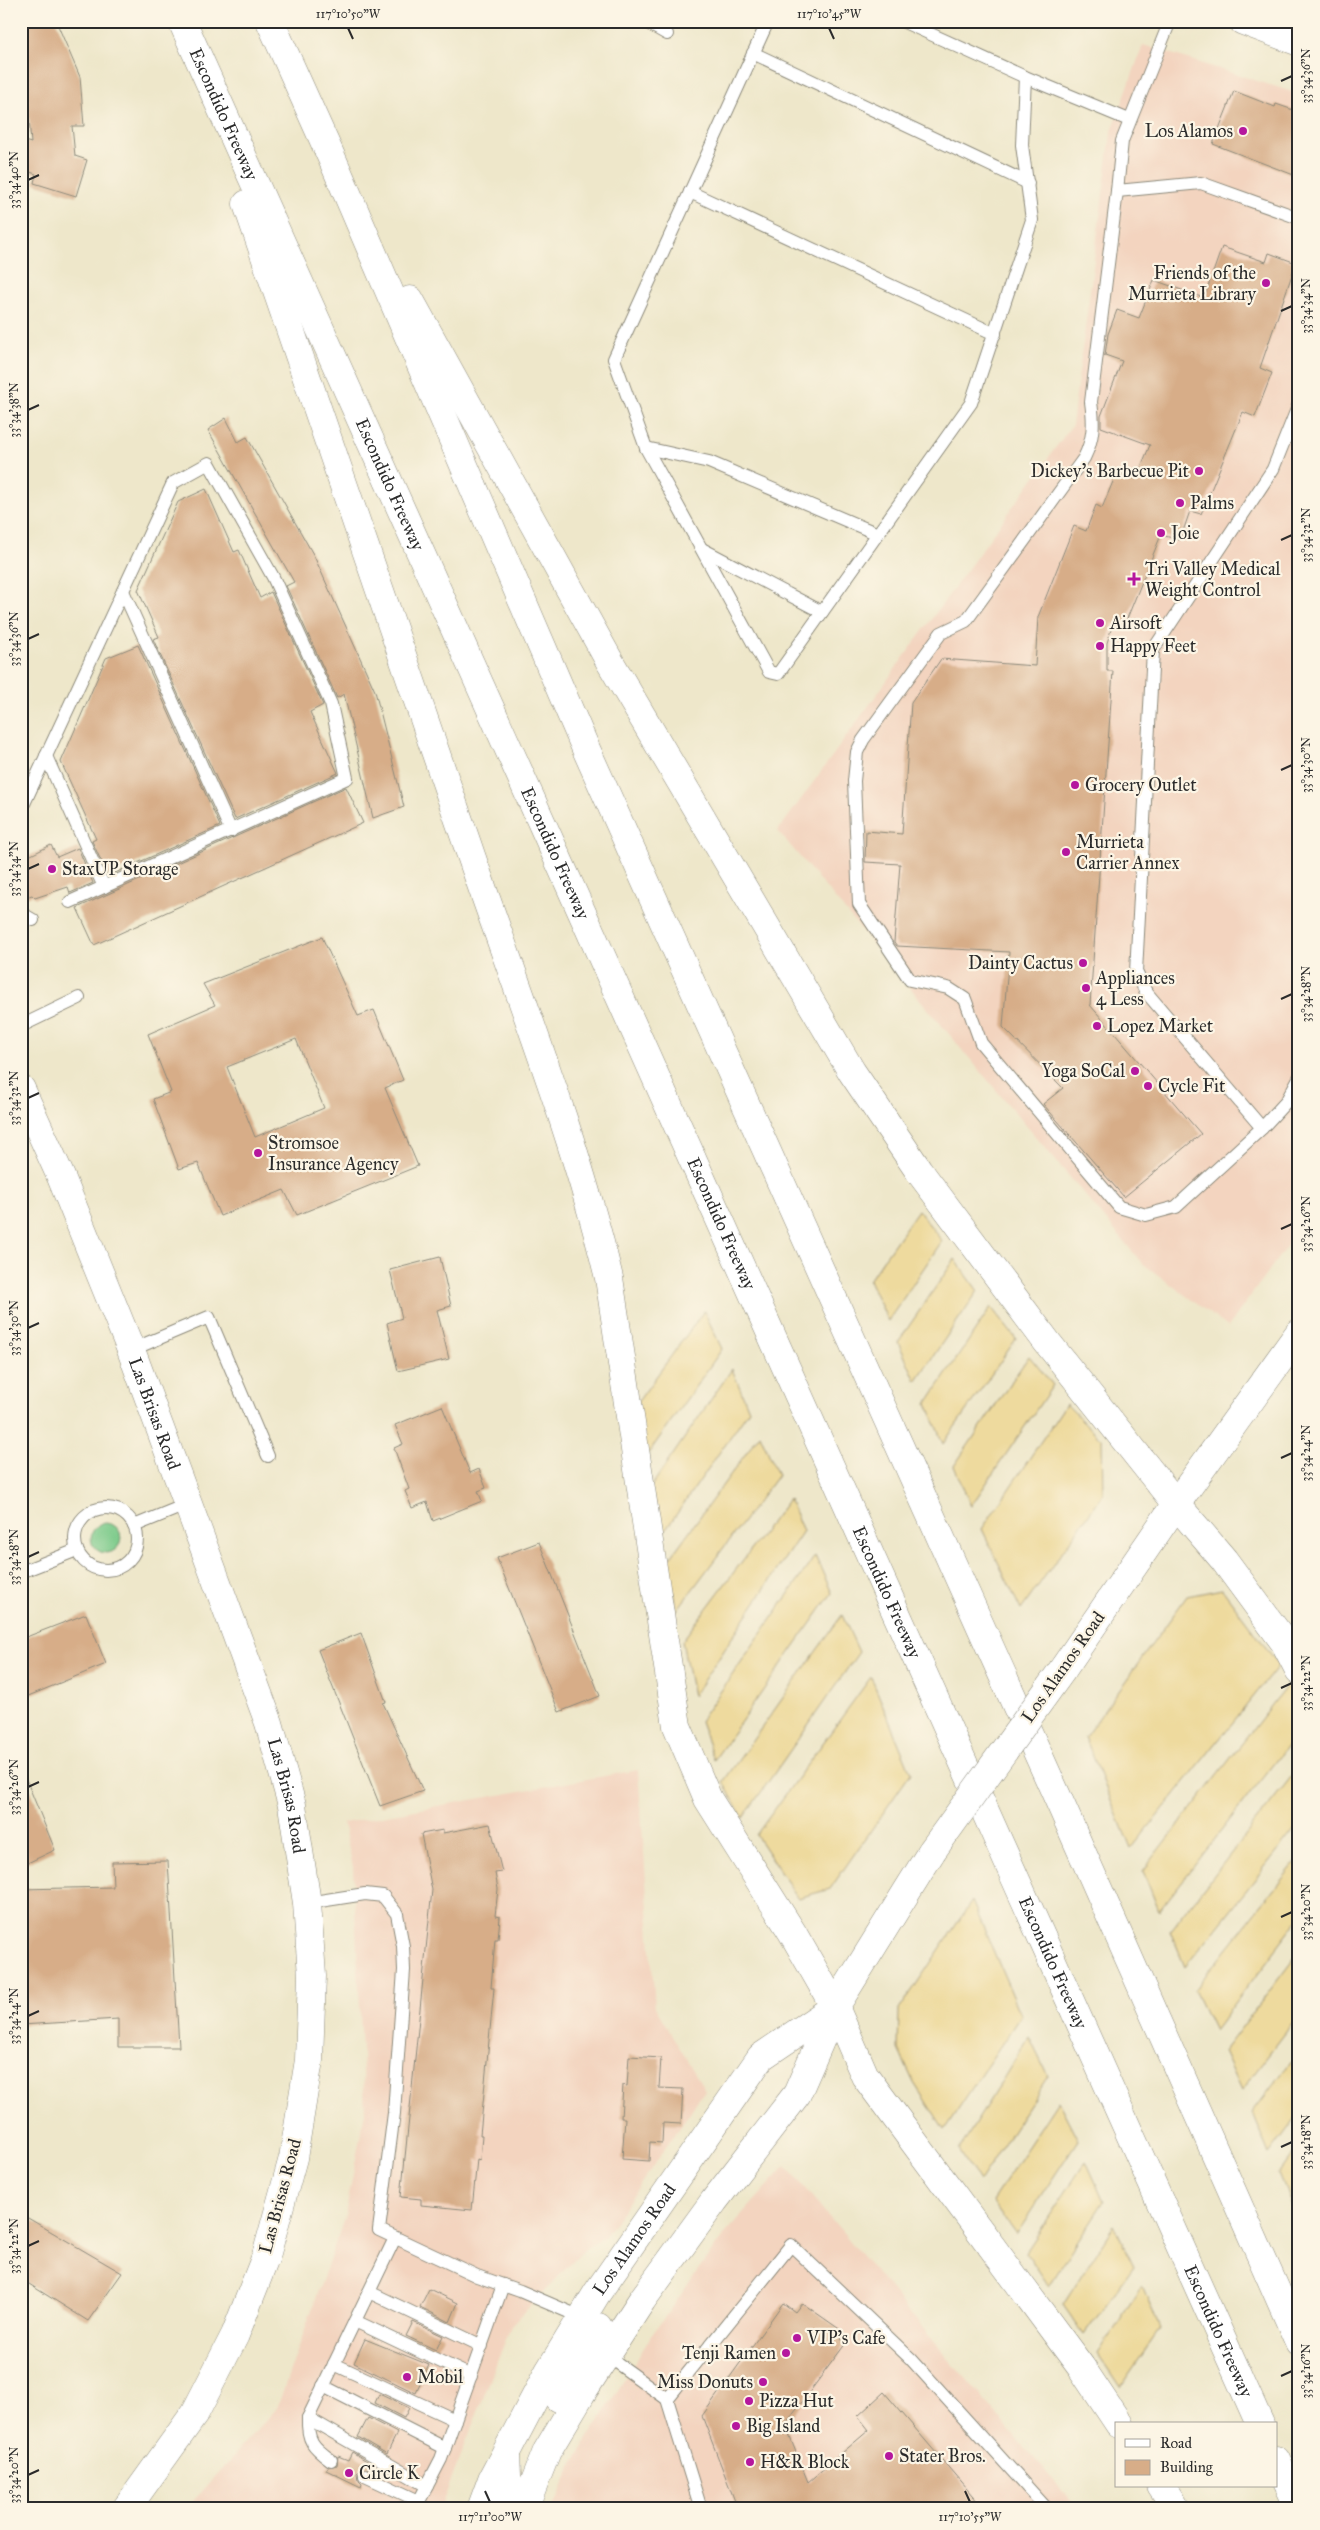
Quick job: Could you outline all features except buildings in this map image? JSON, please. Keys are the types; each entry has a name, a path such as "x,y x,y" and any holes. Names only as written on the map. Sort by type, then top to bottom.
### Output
{"main road":[{"name":"Escondido Freeway","path":"182,21 1259,2422"},
{"path":"270,21 334,163 586,749 1053,1787 1299,2342"},
{"path":"1243,21 1299,42"},
{"path":"195,49 332,454 565,1122 593,1213 608,1278 677,1726 708,1799 792,1932 835,2007 865,2076 1081,2368 1118,2422"},
{"path":"334,163 610,662 852,1072 919,1171 1048,1342 1241,1583 1285,1643 1299,1670"},
{"name":"Las Brisas Road","path":"21,1089 57,1168 131,1350 269,1723 292,1806 306,1903 312,1976 309,2060 293,2158 266,2256 235,2335 196,2413 126,2509"},
{"name":"Los Alamos Road","path":"524,2509 547,2451 642,2300 714,2201 797,2094 835,2007 932,1851 1063,1669 1176,1504 1299,1332"},
{"name":"Los Alamos Road","path":"481,2509 506,2453 549,2371 597,2293 761,2056 835,2007"},
{"path":"547,2451 543,2430 550,2412 598,2327 583,2318"},
{"path":"503,2509 508,2496 506,2453"},
{"path":"1278,2464 1298,2509"},
{"path":"1162,2488 1176,2509"}],"lane":[{"path":"644,21 667,34"},
{"path":"768,21 614,359 646,448 769,672 778,674 971,404 1032,220 1022,145 1025,77"},
{"path":"902,21 1025,77 1129,120"},
{"path":"1170,21 1129,120 1122,142 1091,402 1094,425 1089,447 1084,458 966,620 941,633 863,740 857,752 854,781 859,904 910,980 948,988 965,999 981,1043 1119,1207 1146,1215 1176,1207 1262,1128 1299,1091"},
{"path":"753,54 1028,183"},
{"path":"1117,191 1201,183 1299,218"},
{"path":"690,192 995,334"},
{"path":"1262,1128 1146,992 1136,972 1136,963 1153,650 1273,469 1299,404"},
{"path":"646,448 709,462 878,534"},
{"path":"21,810 173,483 209,463 273,577 331,704 347,778 70,902"},
{"path":"702,549 822,612"},
{"path":"123,590 231,831"},
{"path":"46,756 104,887"},
{"path":"21,913 33,920"},
{"path":"21,1026 79,998"},
{"path":"1286,1102 1299,1078"},
{"path":"131,1350 209,1317 268,1456"},
{"path":"134,1526 188,1504"},
{"path":"101,1508 114,1509 126,1516 134,1526 136,1546 130,1559 119,1567 107,1570 94,1568 84,1561 77,1550 75,1541 79,1524 92,1511 101,1508"},
{"path":"21,1572 77,1550"},
{"path":"306,1903 365,1894 383,1896 397,1914 403,1946 402,2017 394,2113 380,2230 477,2276 583,2318"},
{"path":"331,2460 315,2449 309,2437 308,2418 395,2238"},
{"path":"667,2400 791,2245 911,2360 1047,2509"},
{"path":"365,2476 417,2505 445,2448 503,2285"},
{"path":"369,2292 482,2346"},
{"path":"355,2321 471,2376"},
{"path":"606,2356 667,2400 701,2509"},
{"path":"334,2364 455,2420"},
{"path":"323,2386 445,2448"},
{"path":"308,2418 427,2486"}],"shaded area":[{"path":"1143,45 1299,94 1299,1229 1228,1327 1142,1263 778,831 1072,425 1111,134"},
{"path":"638,1770 655,2007 705,2090 605,2236 585,2249 511,2326 440,2509 186,2509 277,2408 345,2216 365,2112 353,1867 343,1823"},
{"path":"786,2166 1078,2509 553,2509 572,2465 651,2336 724,2235"}],"green space":[{"path":"106,1523 117,1527 121,1538 117,1549 106,1553 95,1549 91,1538 95,1527"}],"sand":[{"path":"918,1210 942,1241 888,1321 869,1280"},
{"path":"955,1259 978,1291 916,1381 898,1342"},
{"path":"991,1307 1016,1339 943,1444 927,1403"},
{"path":"704,1311 722,1349 643,1461 634,1407"},
{"path":"1029,1356 1053,1385 971,1506 954,1466"},
{"path":"732,1369 749,1410 662,1535 650,1488"},
{"path":"1066,1404 1102,1440 1103,1494 1021,1610 982,1529"},
{"path":"760,1434 778,1475 677,1610 667,1562"},
{"path":"789,1499 803,1531 693,1696 682,1641"},
{"path":"815,1556 832,1593 714,1760 700,1721"},
{"path":"1222,1589 1279,1665 1131,1849 1085,1737 1187,1596"},
{"path":"842,1615 859,1652 743,1818 723,1782"},
{"path":"871,1677 911,1773 830,1889 798,1898 756,1835"},
{"path":"1289,1683 1299,1702 1299,1731 1159,1911 1143,1871"},
{"path":"1299,1767 1299,1824 1185,1967 1170,1931"},
{"path":"1299,1858 1299,1919 1214,2031 1194,1990"},
{"path":"972,1901 1021,2015 944,2130 914,2083 898,2049 899,2010"},
{"path":"1299,1952 1299,2015 1241,2091 1223,2052"},
{"path":"1029,2037 1048,2076 979,2182 959,2150"},
{"path":"1299,2051 1299,2114 1269,2154 1252,2113"},
{"path":"1058,2101 1078,2140 1016,2234 992,2201"},
{"path":"1299,2146 1299,2208 1295,2213 1279,2174"},
{"path":"1086,2161 1104,2201 1049,2286 1026,2252"},
{"path":"1114,2225 1134,2266 1084,2335 1063,2305"},
{"path":"1142,2285 1160,2329 1120,2387 1098,2354"}],"place":[{"name":"Los Alamos","path":"1243,131"},
{"name":"Friends of the Murrieta Library","path":"1266,283"},
{"name":"Dickey's Barbecue Pit","path":"1199,471"},
{"name":"Palms","path":"1180,503"},
{"name":"Joie","path":"1161,533"},
{"name":"Tri Valley Medical Weight Control","path":"1134,579"},
{"name":"Airsoft","path":"1100,623"},
{"name":"Happy Feet","path":"1100,646"},
{"name":"Grocery Outlet","path":"1075,785"},
{"name":"Murrieta Carrier Annex","path":"1066,852"},
{"name":"StaxUP Storage","path":"52,869"},
{"name":"Dainty Cactus","path":"1083,963"},
{"name":"Appliances 4 Less","path":"1086,988"},
{"name":"Lopez Market","path":"1097,1026"},
{"name":"Yoga SoCal","path":"1135,1071"},
{"name":"Cycle Fit","path":"1148,1086"},
{"name":"Stromsoe Insurance Agency","path":"258,1153"},
{"name":"VIP's Cafe","path":"797,2338"},
{"name":"Tenji Ramen","path":"786,2353"},
{"name":"Mobil","path":"407,2377"},
{"name":"Miss Donuts","path":"763,2382"},
{"name":"Pizza Hut","path":"749,2401"},
{"name":"Big Island","path":"736,2426"},
{"name":"Stater Bros.","path":"889,2456"},
{"name":"H&R Block","path":"750,2462"},
{"name":"Circle K","path":"349,2473"}]}
